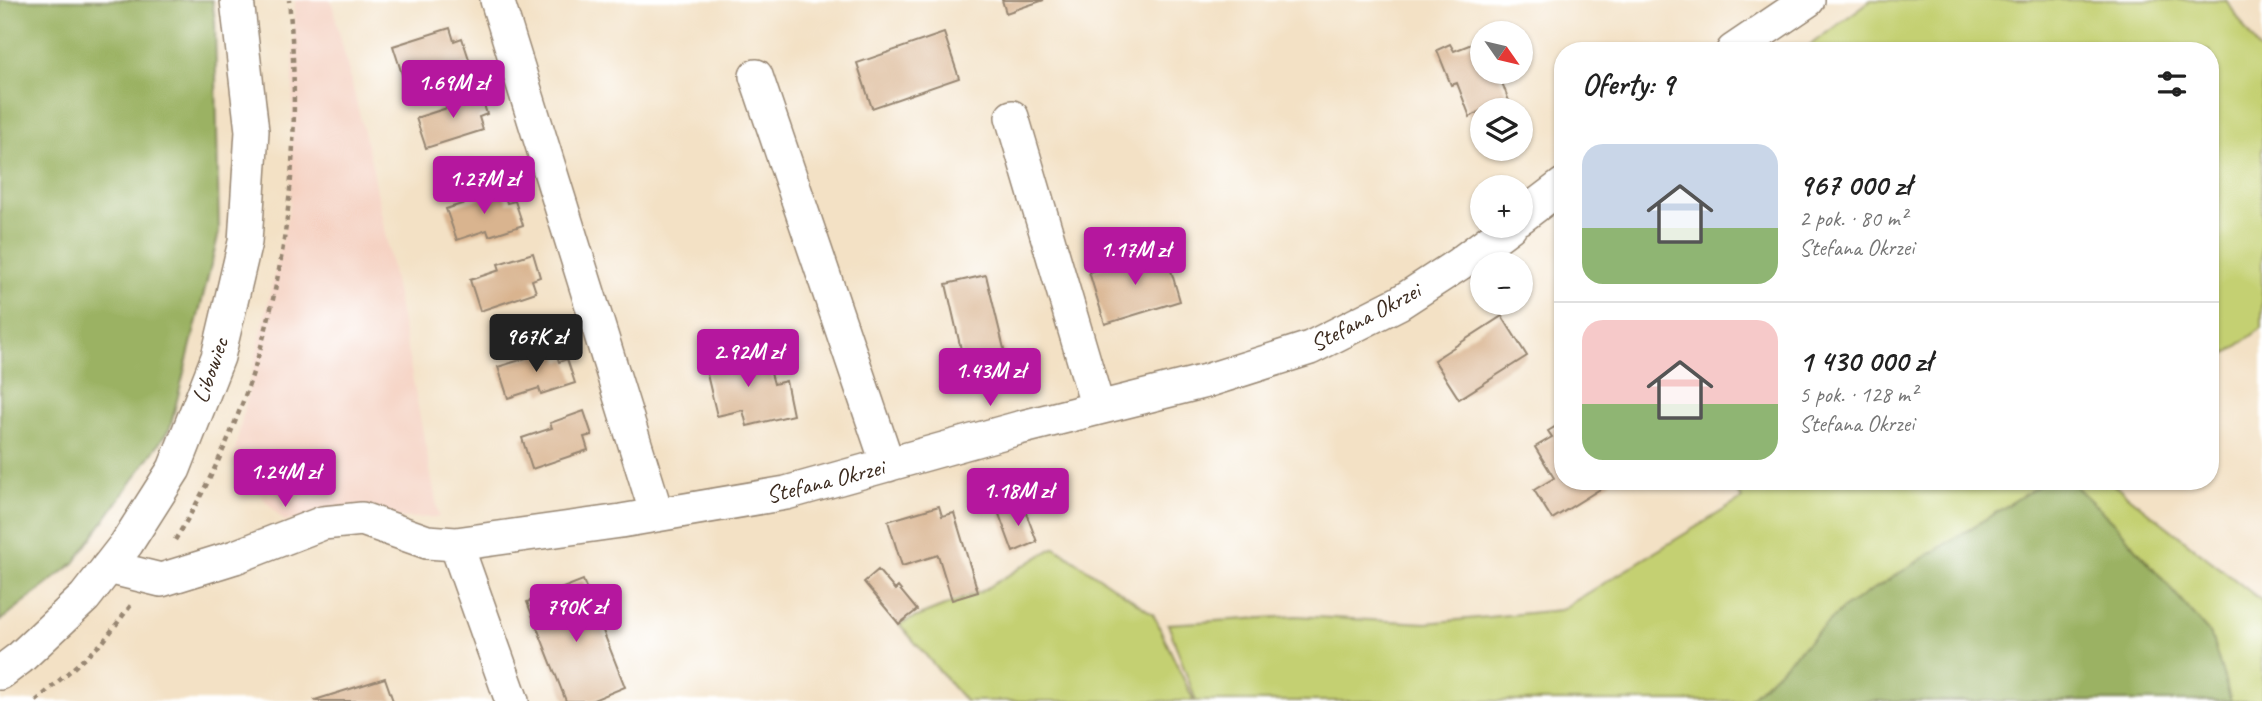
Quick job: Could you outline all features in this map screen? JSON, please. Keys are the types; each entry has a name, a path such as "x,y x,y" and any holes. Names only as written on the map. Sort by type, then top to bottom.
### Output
{"street":[{"name":"Libowiec","path":"0,673 20,658 85,597 127,543 174,469 218,357 245,242 252,131 237,0"},
{"path":"497,0 657,515"},
{"path":"1746,42 1808,0"},
{"path":"756,76 888,465"},
{"path":"1012,117 1098,408"},
{"path":"1533,208 1554,192"},
{"name":"Stefana Okrzei","path":"108,567 161,580 236,557 323,523 362,519 428,542 456,544 786,493 1206,381 1310,348 1399,303 1494,238"},
{"path":"456,544 512,701"}],"shaded area":[{"path":"295,0 331,0 372,165 439,517 284,521 232,464 290,204"}],"green space":[{"path":"0,0 212,0 215,20 219,233 170,428 74,563 0,621"},
{"path":"1871,0 2226,0 2262,54 2262,328 2219,359 2219,42 1814,42"},
{"path":"1736,490 2120,490 2262,601 2262,701 1196,701 1168,624 1296,616 1426,623 1560,610 1742,499"},
{"path":"2032,490 2079,490 2116,525 2211,635 2231,701 1747,701 1842,609"},
{"path":"1055,547 1153,614 1194,701 965,701 899,624 980,592"}],"building":[{"path":"1002,0 1044,0 1006,13"},
{"path":"450,28 454,41 462,38 470,62 436,73 434,67 403,77 393,46"},
{"path":"944,33 959,78 872,108 857,63"},
{"path":"1450,44 1454,51 1470,45 1470,84 1503,84 1508,98 1470,98 1470,117 1457,83 1451,85 1437,50"},
{"path":"479,90 487,114 479,117 483,130 426,148 416,118 447,108 445,102"},
{"path":"503,191 507,203 515,201 523,225 489,236 487,230 457,240 446,209"},
{"path":"1165,250 1180,301 1105,324 1089,272"},
{"path":"533,253 540,277 532,280 536,292 480,311 470,280 500,270 498,264"},
{"path":"986,275 1006,357 965,367 946,284"},
{"path":"1502,316 1527,356 1459,399 1434,360"},
{"path":"555,349 559,362 567,359 575,383 541,394 539,388 508,398 498,367"},
{"path":"765,352 774,384 786,381 793,415 747,426 743,410 717,416 705,366 727,361 730,356 739,354 744,357"},
{"path":"584,411 592,435 584,437 588,450 532,469 522,438 552,428 550,423"},
{"path":"1554,427 1554,478 1535,447 1552,437 1548,431"},
{"path":"1554,478 1554,490 1599,490 1552,519 1534,490"},
{"path":"1023,505 1037,542 1013,552 999,514"},
{"path":"939,506 942,516 954,513 978,592 952,600 938,555 902,566 888,521"},
{"path":"878,570 895,590 898,587 917,610 899,624 864,582"},
{"path":"583,580 625,687 591,701 566,701 527,602"},
{"path":"385,678 393,701 315,700"}]}
